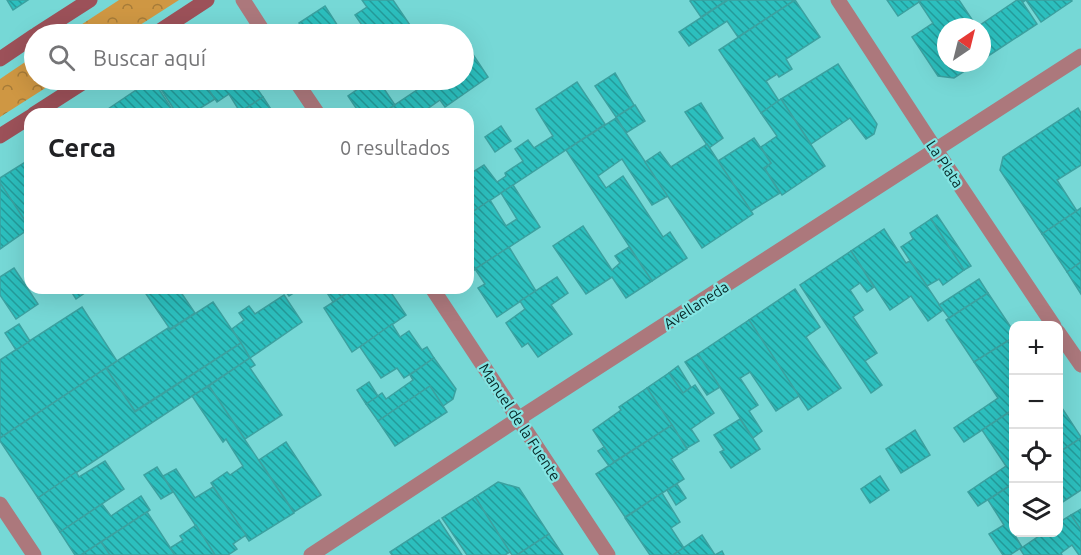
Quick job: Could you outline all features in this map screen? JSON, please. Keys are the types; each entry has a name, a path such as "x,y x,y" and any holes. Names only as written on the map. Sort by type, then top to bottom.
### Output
{"main road":[{"path":"53,24 90,0"},
{"path":"170,24 207,0"},
{"path":"0,59 24,43"},
{"path":"43,108 71,90"},
{"path":"0,136 24,121"}],"street":[{"path":"243,0 259,24"},
{"name":"La Plata","path":"838,0 1051,321"},
{"name":"Avellaneda","path":"311,555 1081,56"},
{"path":"302,90 314,108"},
{"name":"Manuel de la Fuente","path":"436,294 608,555"},
{"path":"1063,338 1081,365"},
{"path":"0,504 34,555"}],"green space":[{"path":"119,0 179,0 142,24 82,24"},
{"path":"24,63 24,90 42,90 0,117 0,79"}],"building":[{"path":"7,0 28,0 13,10"},
{"path":"362,0 393,0 409,24 361,24 355,15 367,7"},
{"path":"727,0 701,17 690,1"},
{"path":"728,0 795,0 738,37 727,21 689,46 679,32"},
{"path":"795,0 820,37 786,59 792,69 779,77 777,74 766,81 779,101 761,113 719,50"},
{"path":"887,0 922,0 898,16"},
{"path":"922,0 959,0 971,18 937,18 937,72 963,72 954,78 938,76 912,37 933,23 919,2"},
{"path":"1017,0 1021,0 1037,24 991,54 990,18"},
{"path":"1026,0 1071,0 1072,1 1041,22"},
{"path":"325,6 337,24 300,24"},
{"path":"474,56 488,77 474,87"},
{"path":"838,64 877,124 874,134 866,139 850,118 811,144 781,99"},
{"path":"615,73 634,105 616,117 595,86"},
{"path":"577,82 605,124 474,211 474,171 484,165 497,182 506,176 505,173 523,161 515,149 528,140 534,148 553,136 536,109"},
{"path":"136,90 159,90 171,108 109,108"},
{"path":"161,90 209,90 215,99 200,108 173,108"},
{"path":"209,90 258,90 263,97 246,108 238,108 229,94 217,102"},
{"path":"357,90 385,90 395,105 390,108 356,108 348,96"},
{"path":"417,90 469,90 445,107 440,100 429,108 390,108"},
{"path":"263,97 270,108 246,108"},
{"path":"781,99 825,166 782,195 765,169 771,163 761,147 777,136 761,113"},
{"path":"701,103 723,138 709,148 685,112"},
{"path":"635,105 645,121 626,133 616,117"},
{"path":"1078,108 1081,113 1081,165 1057,180 1077,211 1042,234 1000,170 1003,157"},
{"path":"616,118 668,196 652,205 622,159 598,176 606,188 623,176 663,237 670,232 687,258 652,281 566,150"},
{"path":"501,126 511,141 495,152 485,137"},
{"path":"754,138 771,163 764,168 780,193 751,211 718,161"},
{"path":"707,144 753,214 702,248 645,162 660,152 671,167"},
{"path":"24,163 24,220 0,183 0,178"},
{"path":"0,183 24,219 24,232 0,249"},
{"path":"513,185 540,227 474,270 474,211 490,200 506,226 517,219 501,193"},
{"path":"1081,208 1081,262 1067,272 1042,234"},
{"path":"937,215 971,266 964,270 931,219"},
{"path":"931,219 964,270 943,285 939,279 927,286 901,247 913,239 910,233"},
{"path":"583,226 612,270 620,263 615,256 629,247 652,281 626,298 612,277 586,294 553,246"},
{"path":"884,229 906,263 910,261 943,310 928,321 911,296 890,310 851,251"},
{"path":"509,247 536,291 497,317 478,288 485,284 475,269"},
{"path":"851,251 874,287 867,292 860,283 850,290 863,310 853,317 877,353 865,361 882,385 871,393 800,285"},
{"path":"1081,262 1081,294 1067,272"},
{"path":"14,268 24,283 24,294 31,294 38,304 16,319 0,295 0,277"},
{"path":"557,277 568,293 551,305 572,334 538,357 528,343 522,347 506,323 525,309 520,301"},
{"path":"979,279 988,293 949,318 939,305"},
{"path":"795,289 820,327 806,337 841,388 808,410 749,320"},
{"path":"988,293 1009,324 1009,340 974,362 946,320"},
{"path":"73,294 83,294 76,299"},
{"path":"146,294 182,294 195,313 170,329"},
{"path":"328,294 345,294 333,302"},
{"path":"346,294 392,294 406,315 352,352 324,308"},
{"path":"284,295 302,322 250,358 232,329 244,320 239,313 249,306 255,314"},
{"path":"213,302 241,343 135,411 106,368"},
{"path":"82,307 117,361 0,438 0,360"},
{"path":"749,320 799,396 776,411 750,372 740,378 758,405 749,411 762,431 753,438 698,354"},
{"path":"19,324 30,341 16,350 5,333"},
{"path":"392,324 400,337 409,331 422,350 427,347 434,358 404,378 397,368 381,378 360,347"},
{"path":"1009,340 1009,412 964,442 954,428 998,398 974,362"},
{"path":"241,343 250,358 38,498 0,441 0,438 106,368 135,412"},
{"path":"698,354 720,387 707,395 685,362"},
{"path":"250,358 255,365 250,368 282,415 245,439 209,386"},
{"path":"434,358 456,389 453,399 443,406 430,386 378,421 366,404 382,393 386,399 413,380 410,375"},
{"path":"678,366 691,387 683,393 669,373"},
{"path":"669,373 683,393 695,385 714,413 691,429 699,441 687,448 647,388"},
{"path":"369,382 378,396 366,404 357,390"},
{"path":"209,386 294,513 249,541 211,483 227,472 230,475 243,466 226,439 223,442 192,396"},
{"path":"430,386 447,412 395,446 378,421"},
{"path":"647,388 672,425 614,462 593,430 621,410 619,407"},
{"path":"1063,410 1081,437 1063,450"},
{"path":"1009,412 1009,486 978,506 968,492 1006,466 982,430"},
{"path":"740,419 760,449 731,468 720,452 724,450 714,435"},
{"path":"672,425 687,449 671,459 684,479 625,517 596,474"},
{"path":"915,430 930,455 901,473 886,449"},
{"path":"1081,438 1081,490 1063,502 1063,483 1063,450"},
{"path":"286,442 321,495 294,512 259,460"},
{"path":"604,447 614,462 609,466 598,451"},
{"path":"105,461 124,489 60,532 38,498 76,472 79,477"},
{"path":"157,467 173,492 161,499 144,475"},
{"path":"176,469 195,498 213,487 246,535 233,544 237,549 228,555 215,555 163,476"},
{"path":"880,476 889,490 870,503 861,489"},
{"path":"498,482 519,488 549,534 517,555 512,555 475,497"},
{"path":"677,484 686,498 676,505 667,490"},
{"path":"1009,486 1009,537 1016,537 1022,547 1010,555 1003,555 989,534 1004,525 988,500"},
{"path":"662,493 680,522 671,528 684,548 673,555 650,555 625,518"},
{"path":"141,496 150,510 81,555 75,555 60,532 102,504 111,516"},
{"path":"475,497 510,552 505,555 467,555 442,518"},
{"path":"1081,509 1081,530 1071,515"},
{"path":"147,512 175,555 110,555 101,542"},
{"path":"1071,515 1081,530 1081,555 1072,545 1061,553 1062,555 1024,555 1020,549 1038,537 1063,537 1063,520"},
{"path":"439,520 462,555 392,555 390,552"},
{"path":"196,525 215,555 175,555 170,548 183,540 180,536"},
{"path":"549,534 563,555 517,555"},
{"path":"702,535 715,555 673,555"},
{"path":"101,542 110,555 81,555"}]}
